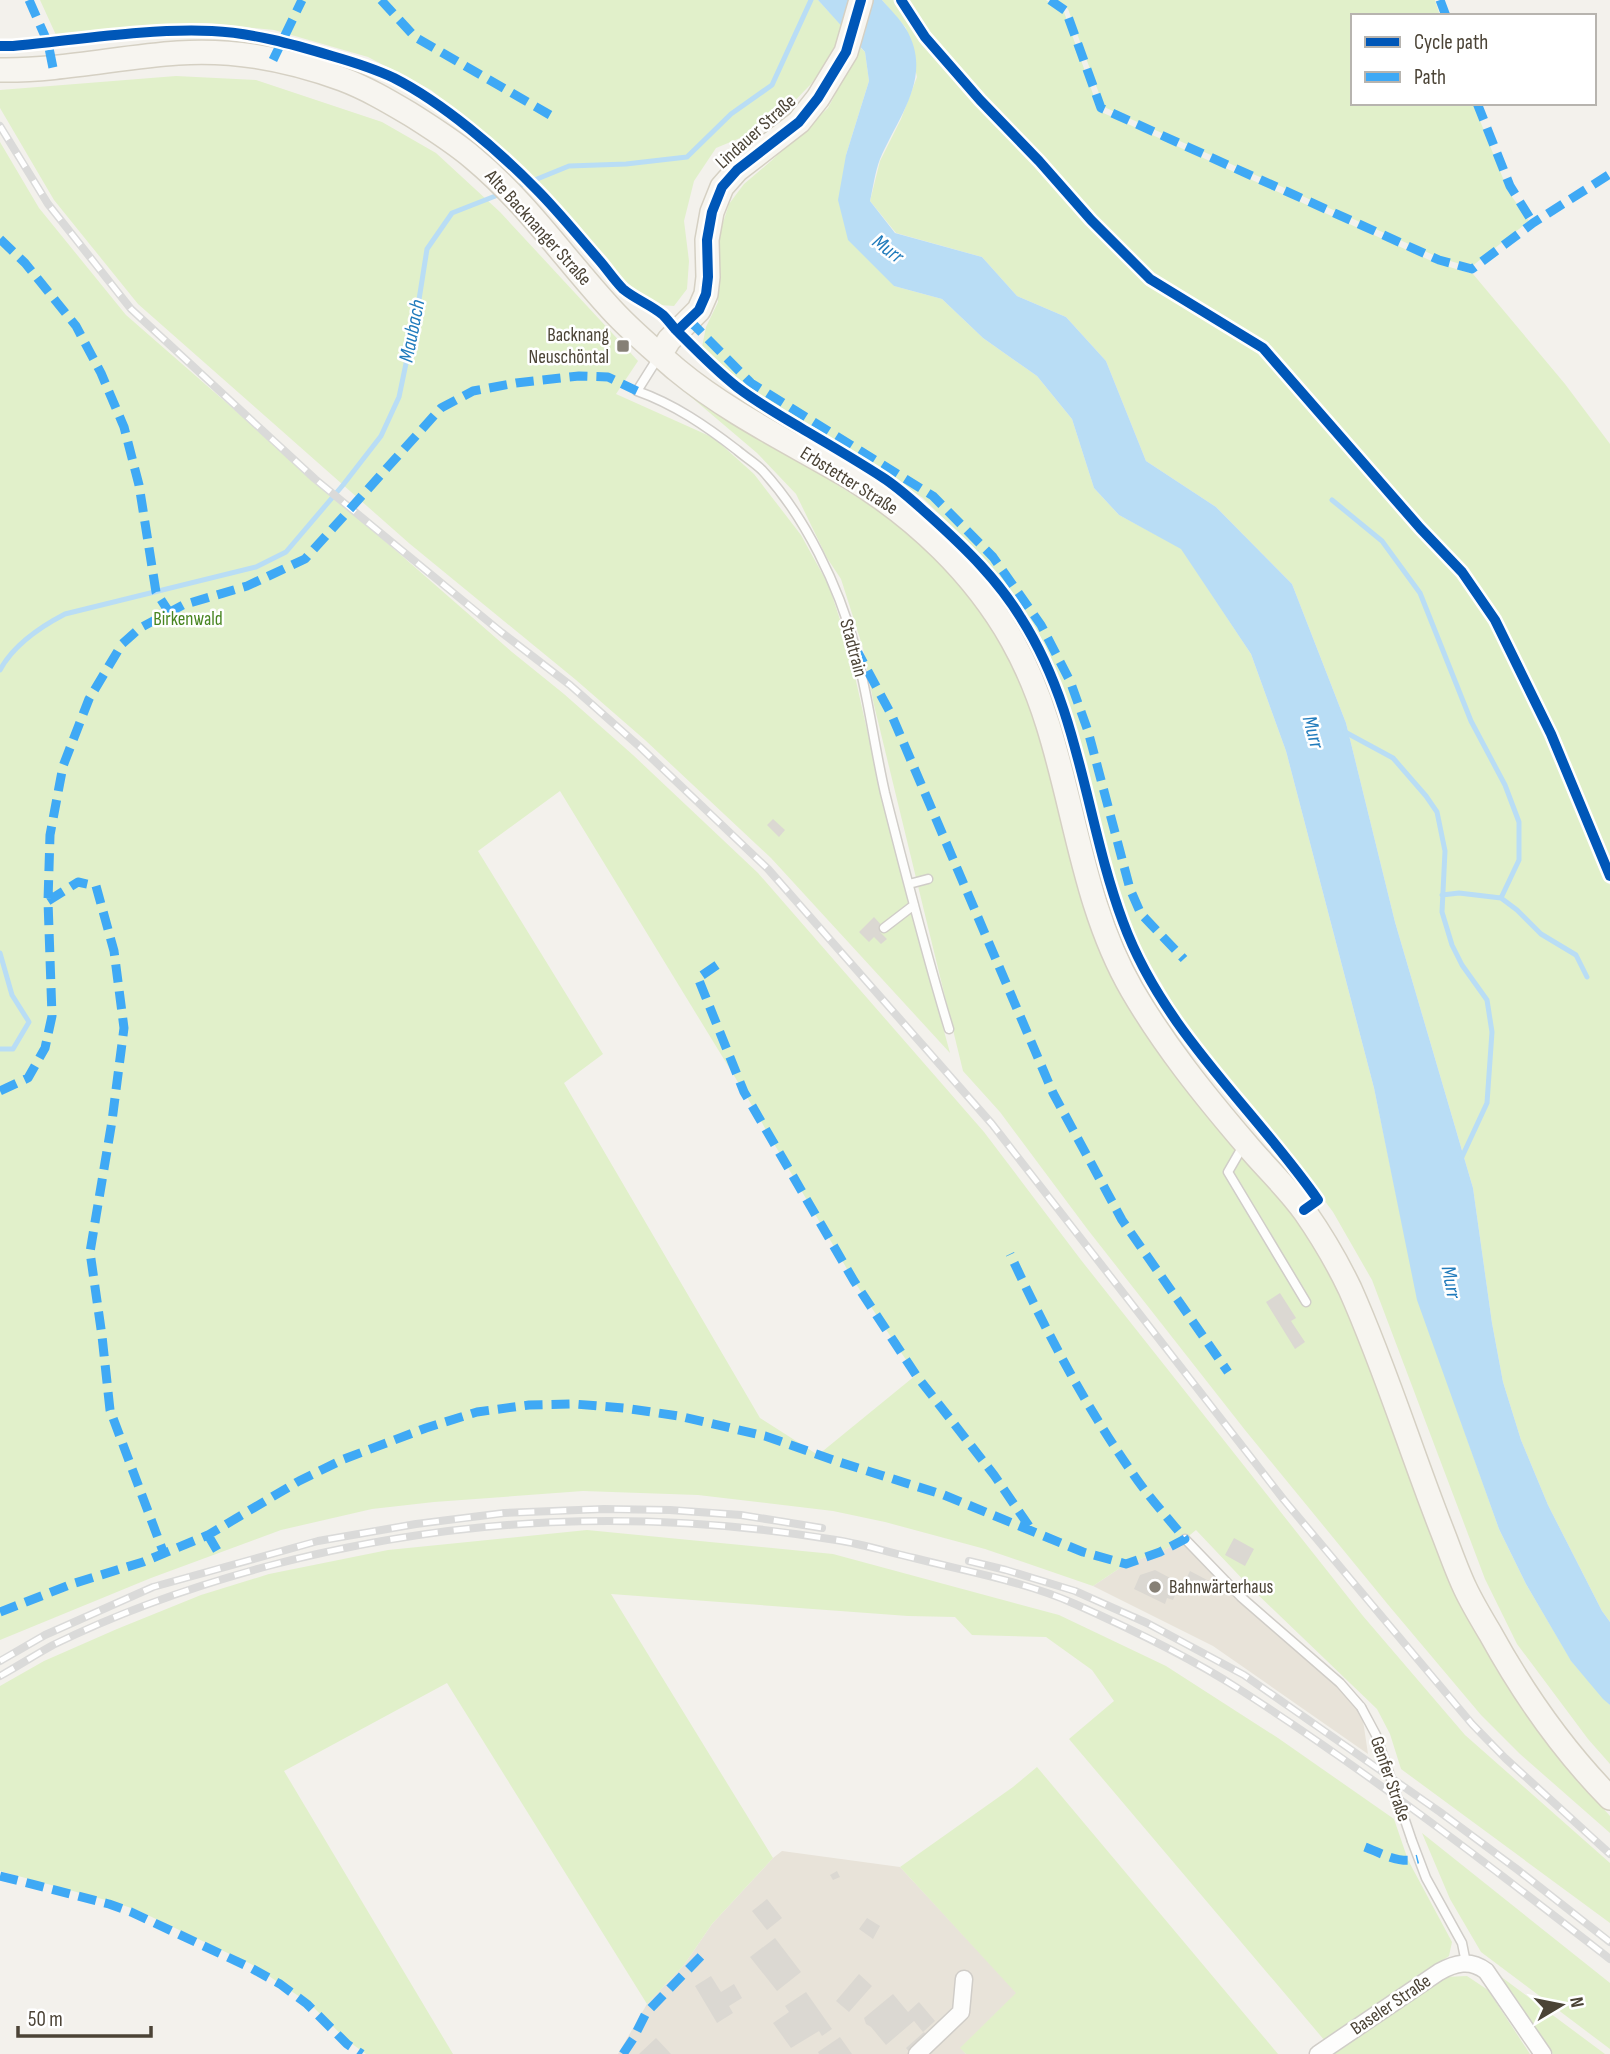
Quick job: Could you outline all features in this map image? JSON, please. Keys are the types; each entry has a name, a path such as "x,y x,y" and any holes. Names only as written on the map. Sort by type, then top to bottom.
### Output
{"street":[{"name":"Lindauer Straße","path":"660,355 669,340 699,310 706,294 707,240 712,212 722,187 737,170 799,122 818,98 846,52 861,0"},
{"name":"Alte Backnanger Straße","path":"0,70 53,68 182,53 220,52 273,60 344,80 382,97 442,134 477,161 514,197 615,314 660,355"},
{"name":"Erbstetter Straße","path":"660,355 702,390 852,479 912,521 949,555 1011,637 1035,687 1053,740 1081,860 1101,923 1128,983 1167,1046 1245,1143 1304,1210 1347,1282 1374,1346 1465,1588 1501,1654 1543,1719 1586,1773 1610,1798"},
{"name":"Baseler Straße","path":"1318,2054 1439,1972 1449,1966 1466,1962"},
{"path":"1466,1962 1486,1971 1543,2054"},
{"path":"917,2054 961,2012 964,1979"}],"lane":[{"name":"Stadtrain","path":"660,355 637,391 655,397 690,416 761,469 793,510 833,581 855,647 885,791 949,1029"},
{"path":"909,884 928,879"},
{"path":"884,928 915,905"},
{"path":"1245,1143 1228,1172 1306,1302"},
{"name":"Genfer Straße","path":"1185,1539 1241,1597 1340,1683 1362,1707 1376,1735 1412,1841 1430,1885 1462,1943 1466,1962"}],"shaded area":[{"path":"1185,1539 1361,1707 1368,1754 1213,1646 1093,1586 1126,1564 1160,1552"},
{"path":"782,1851 900,1867 1017,1993 961,2048 966,2054 618,2054 647,2004 684,1965 712,1924"}],"green space":[{"path":"40,0 818,0 844,28 840,44 811,84 782,114 745,136 716,148 694,181 684,221 689,261 687,289 674,306 660,305 629,288 569,215 497,146 431,90 368,57 274,30 205,23 152,25 56,35"},
{"path":"882,0 1046,0 1064,12 1099,111 1436,263 1473,274 1565,384 1610,444 1610,871 1556,734 1499,621 1467,571 1265,343 1154,276 982,96 974,98 1025,149 1089,226 1151,286 1262,352 1461,579 1481,607 1548,737 1610,885 1610,1622 1548,1505 1521,1440 1503,1382 1473,1188 1395,922 1346,723 1292,584 1216,507 1146,461 1106,361 1066,317 1017,296 982,257 896,233 870,201 880,161 901,119 917,77 906,28"},
{"path":"1054,0 1435,0 1439,14 1351,14 1351,105 1474,105 1508,191 1529,221 1471,267 1440,258 1104,107 1068,9"},
{"path":"860,47 865,52 869,81 846,155 894,286 942,299 983,338 1037,376 1072,419 1094,488 1119,515 1181,548 1251,654 1286,751 1374,1088 1418,1300 1499,1529 1526,1584 1572,1662 1610,1705 1610,1764 1517,1644 1485,1579 1372,1280 1333,1212 1292,1157 1213,1065 1183,1021 1134,936 1109,864 1088,773 1061,686 1034,630 984,559 923,498 748,388 702,347 706,327 718,302 719,235 729,204 744,184 828,108"},
{"path":"176,76 256,80 382,122 436,153 500,212 638,361 616,394 714,438 754,474 801,535 829,586 847,641 890,832 950,1053 771,858 645,740 410,544 138,304 54,200 0,108 0,90"},
{"name":"Birkenwald","path":"0,142 39,208 126,315 512,652 564,694 758,873 984,1132 1081,1260 1363,1616 1465,1735 1610,1863 1610,1923 1401,1769 1390,1734 1377,1709 1250,1587 1196,1530 1160,1552 1126,1564 1093,1586 985,1549 833,1511 698,1495 583,1491 434,1502 372,1509 281,1530 151,1578 0,1640","holes":["560,791 744,1092 854,1281 916,1375 818,1455 760,1418 564,1083 603,1054 478,851"]},
{"path":"677,385 900,524 939,559 1003,639 1029,690 1116,981 1136,1021 1217,1122 1297,1214 1340,1287 1461,1593 1496,1669 1546,1740 1610,1816 1610,1833 1520,1754 1481,1715 1245,1430 1088,1230 1000,1112 963,1071 874,705 863,648 841,579 827,558 796,494 757,453"},
{"path":"587,1530 833,1554 1059,1615 1166,1666 1278,1738 1394,1819 1408,1860 1452,1942 1449,1956 1325,2041 1069,1739 1114,1701 1092,1670 1046,1637 972,1635 955,1617 908,1616 611,1594 773,1858 712,1924 684,1965 647,2004 447,1683 284,1771 453,2054 366,2054 348,2041 309,2003 251,1964 137,1910 0,1871 0,1686 44,1661 117,1629 201,1595 269,1574 388,1550"},
{"path":"1037,1767 1278,2054 966,2054 960,2048 1016,1993 900,1867"},
{"path":"1422,1833 1610,1983 1610,2049 1481,1952 1450,1899"},
{"path":"1467,1976 1488,1990 1530,2054 1330,2054 1445,1977"},
{"path":"1500,1976 1605,2054 1553,2054"}],"water":[{"name":"Murr","path":"818,0 882,0 904,25 914,46 915,80 904,112 880,159 870,201 895,233 982,257 1017,296 1066,317 1106,361 1146,461 1216,507 1292,584 1346,723 1395,922 1473,1188 1503,1382 1521,1440 1548,1505 1610,1622 1610,1705 1571,1661 1526,1584 1499,1529 1417,1300 1374,1088 1286,751 1251,654 1181,549 1119,515 1094,488 1072,419 1037,376 983,338 942,299 894,286 848,240 838,200 846,155 869,81 865,52"}],"building":[{"path":"773,819 785,830 779,837 767,825"},
{"path":"874,917 884,928 880,932 887,939 881,944 874,937 869,942 859,932"},
{"path":"1280,1293 1296,1318 1291,1321 1305,1342 1295,1349 1266,1302"},
{"path":"1234,1538 1254,1549 1245,1566 1225,1555"},
{"name":"Bahnwärterhaus","path":"1155,1570 1176,1581 1173,1586 1178,1589 1173,1600 1167,1598 1165,1604 1134,1589 1140,1575"},
{"path":"1190,1571 1209,1581 1202,1595 1183,1585"},
{"path":"837,1871 840,1877 833,1880 830,1875"},
{"path":"767,1899 782,1918 767,1930 752,1911"},
{"path":"867,1918 880,1926 873,1939 859,1929"},
{"path":"775,1938 801,1972 777,1991 750,1957"},
{"path":"859,1974 872,1986 849,2012 836,2001"},
{"path":"711,1976 721,1992 734,1984 742,1998 729,2006 733,2013 717,2023 695,1986"},
{"path":"806,1992 832,2029 822,2036 819,2031 791,2048 773,2023 789,2012 785,2006"},
{"path":"893,1994 908,2012 919,2002 935,2021 923,2032 914,2021 886,2045 866,2024 864,2018"},
{"path":"924,2032 928,2037 911,2054 906,2048"},
{"path":"840,2037 852,2054 819,2054 818,2052"},
{"path":"656,2038 671,2054 639,2054"}],"waterway":[{"name":"Maubach","path":"515,188 569,166 626,164 687,157 731,114 772,85 811,0"},
{"name":"Maubach","path":"0,670 28,637 65,614 256,567 286,552 381,436 399,397 427,249 452,213 503,193"},
{"path":"1332,500 1382,541 1420,593 1471,721 1505,785 1519,822 1519,860 1501,898"},
{"path":"1345,732 1393,758 1437,812 1445,851 1442,912 1452,945 1462,965 1487,1000 1492,1032 1487,1103 1461,1159"},
{"path":"1442,895 1459,893 1501,898 1541,934 1576,955 1587,977"},
{"name":"Maubach","path":"0,953 12,995 29,1022 13,1049 0,1049"}],"railway":[{"path":"0,126 48,204 131,309 315,479 501,632 570,685 640,747 768,869 992,1124 1284,1500 1472,1724 1505,1758 1610,1854"},
{"path":"0,1661 45,1635 153,1587 318,1541 416,1524 504,1513 604,1509 741,1515 822,1528"},
{"path":"0,1676 79,1633 186,1591 268,1566 410,1536 480,1527 622,1521 764,1530 846,1542 1037,1589 1096,1613 1179,1654 1239,1689 1381,1786 1610,1959"},
{"path":"969,1561 1075,1591 1147,1623 1244,1675 1440,1812 1610,1942"}],"marked path":[{"path":"29,0 48,43 53,68"},
{"path":"273,60 302,0"},
{"path":"381,0 415,37 550,115"},
{"path":"1050,0 1066,11 1101,108 1439,260 1472,269 1533,223 1610,174"},
{"path":"1440,0 1445,14"},
{"path":"1478,105 1510,186 1533,223"},
{"path":"0,239 25,263 76,326 101,373 124,427 139,485 156,592 169,612"},
{"path":"688,321 751,383 933,496 993,557 1041,625 1070,681 1088,731 1130,889 1141,914 1184,959"},
{"path":"0,1091 28,1078 45,1048 52,1016 48,901 50,835 63,766 89,699 122,644 140,628 183,605 247,586 305,559 441,408 473,391 579,376 608,377 637,391"},
{"path":"855,647 892,716 1053,1093 1122,1220 1228,1372"},
{"path":"48,901 78,882 96,886 114,951 124,1028 90,1252 110,1410 164,1554"},
{"path":"717,965 698,978 744,1092 854,1281 916,1375 994,1475 1033,1532"},
{"path":"0,1612 72,1584 143,1562 208,1535 299,1481 344,1459 477,1412 529,1405 574,1404 624,1408 679,1416 765,1436 944,1495 1083,1552 1126,1564 1160,1552 1185,1539 1137,1480 1081,1393 1010,1254"},
{"path":"208,1535 219,1554"},
{"path":"1365,1847 1398,1859 1418,1859"},
{"path":"0,1876 131,1912 251,1968 280,1984 307,2004 347,2044 362,2054"},
{"path":"623,2054 646,2013 707,1950"}],"cycle path":[{"path":"677,331 699,310 706,294 707,240 712,212 722,187 737,170 799,122 818,98 846,52 861,0"},
{"path":"901,0 925,37 1091,220 1150,279 1263,348 1420,528 1462,572 1495,620 1551,734 1610,876"},
{"path":"0,46 163,31 227,32 302,47 394,78 432,100 505,159 552,206 623,289 663,315 729,380 769,409 882,477 915,503 992,578 1012,604 1041,654 1070,729 1110,884 1140,961 1185,1033 1318,1200 1304,1210"}],"place":[{"name":"Backnang Neuschöntal","path":"623,346"},
{"name":"Bahnwärterhaus","path":"1155,1587"}]}
